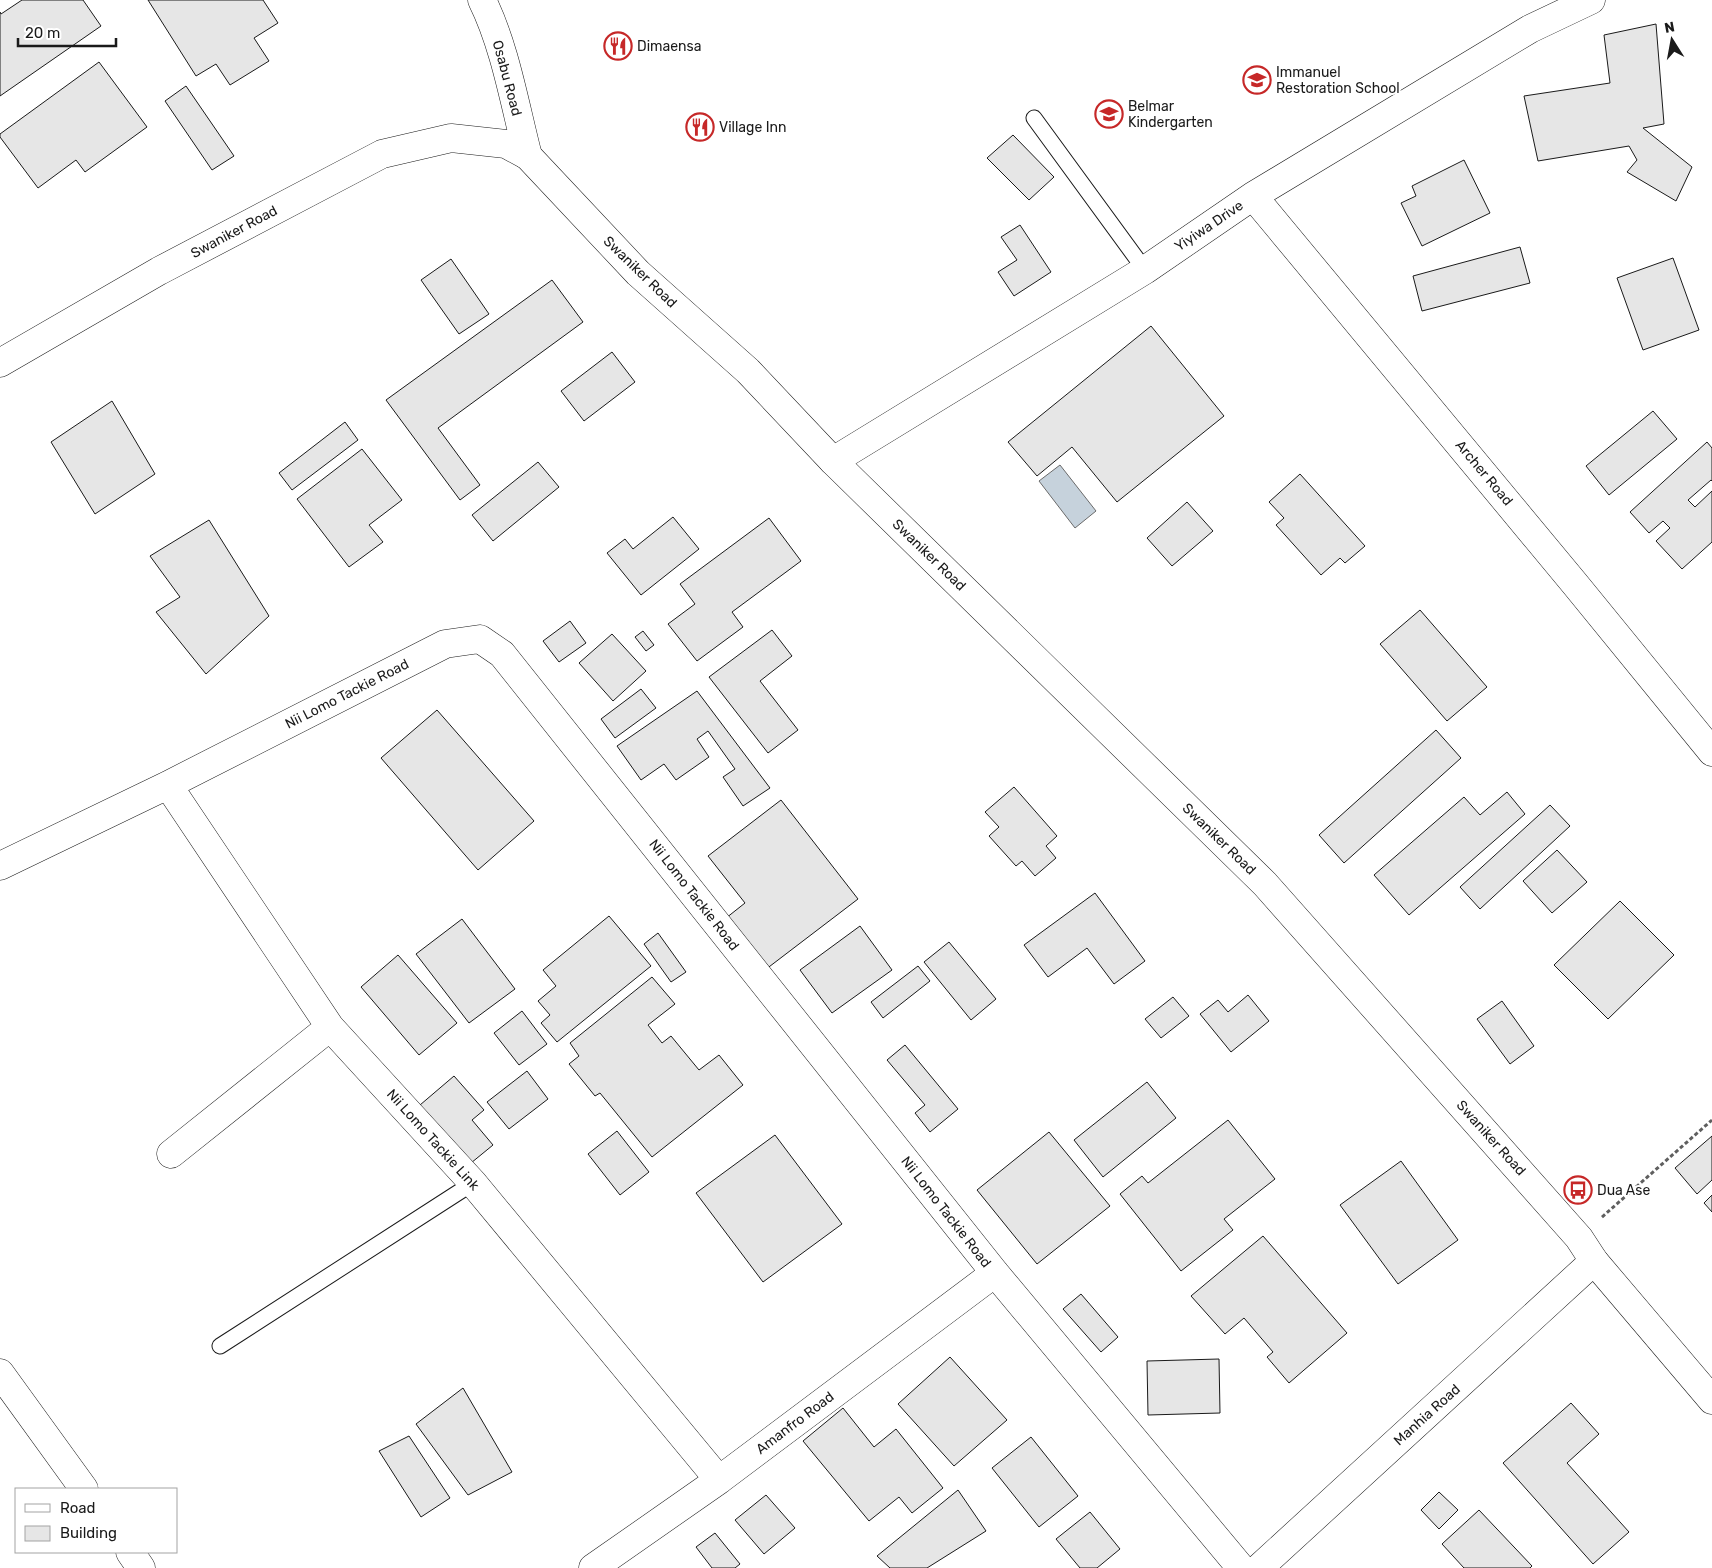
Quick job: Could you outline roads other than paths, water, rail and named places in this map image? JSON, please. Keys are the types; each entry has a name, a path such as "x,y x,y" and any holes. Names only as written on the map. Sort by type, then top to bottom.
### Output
{"street":[{"name":"Osabu Road","path":"482,0 503,57 528,156"},
{"name":"Yiyiwa Drive","path":"833,461 1145,270 1253,196 1530,29 1591,0"},
{"name":"Swaniker Road","path":"0,363 159,271 382,154 451,138 506,144 528,156 638,273 748,372 833,461 1266,884 1579,1238 1594,1261 1712,1400"},
{"name":"Archer Road","path":"1253,196 1569,576 1712,752"},
{"name":"Nii Lomo Tackie Road","path":"0,866 168,785 445,644 480,639 502,654 995,1273 1241,1568"},
{"name":"Nii Lomo Tackie Link","path":"168,785 330,1027 473,1183 719,1480"},
{"path":"170,1154 330,1027"},
{"name":"Manhia Road","path":"1259,1568 1594,1261"},
{"name":"Amanfro Road","path":"593,1568 719,1480 995,1273"},
{"path":"0,1373 83,1488"},
{"path":"131,1553 141,1568"}],"lane":[{"path":"1034,118 1145,270"},
{"path":"220,1346 473,1183"}],"place":[{"name":"Dimaensa","path":"618,46"},
{"name":"Immanuel Restoration School","path":"1257,80"},
{"name":"Belmar Kindergarten","path":"1109,114"},
{"name":"Village Inn","path":"700,127"},
{"name":"Dua Ase","path":"1578,1190"}]}
